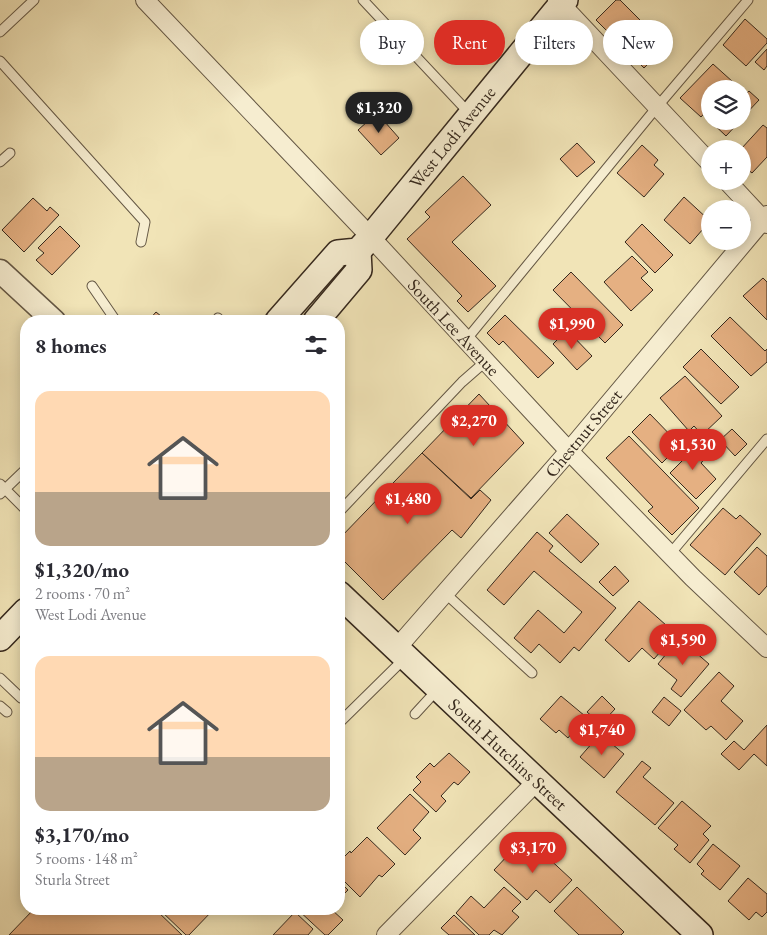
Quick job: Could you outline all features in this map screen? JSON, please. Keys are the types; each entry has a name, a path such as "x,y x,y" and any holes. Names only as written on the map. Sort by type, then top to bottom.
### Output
{"main road":[{"name":"West Lodi Avenue","path":"364,245 561,2"},
{"path":"283,315 338,253 364,245 359,270 321,315"},
{"name":"South Hutchins Street","path":"345,600 538,781 690,932"},
{"path":"0,638 20,617"}],"street":[{"name":"South Lee Avenue","path":"145,0 364,245 466,340 569,452 767,648"},
{"path":"561,2 701,153"},
{"path":"736,190 766,219"},
{"name":"Chestnut Street","path":"401,653 445,593 569,452 766,219"},
{"path":"0,271 48,315"},
{"path":"386,935 538,781"}],"lane":[{"path":"0,32 34,0"},
{"path":"363,0 470,114"},
{"path":"466,340 657,107 748,0"},
{"path":"0,61 145,222 141,242"},
{"path":"0,162 10,152"},
{"path":"92,286 112,315"},
{"path":"345,506 462,382 486,360"},
{"path":"670,554 767,439"},
{"path":"20,474 2,489 20,505"},
{"path":"445,593 532,673"},
{"path":"345,716 401,653"},
{"path":"0,678 20,697"},
{"path":"415,714 439,689"}],"building":[{"path":"616,0 620,0 640,20 603,20 603,27 596,20"},
{"path":"745,19 767,39 767,43 746,66 723,45"},
{"path":"767,49 767,66 764,70 755,62"},
{"path":"713,64 731,80 701,80 701,117 680,98"},
{"path":"751,93 759,100 751,108"},
{"path":"377,113 399,138 381,155 358,130"},
{"path":"763,125 767,128 767,157 752,173 751,140 749,140"},
{"path":"720,130 732,130 726,136"},
{"path":"577,143 595,162 577,177 560,159"},
{"path":"642,145 658,160 654,165 664,174 644,197 617,173"},
{"path":"463,176 491,205 452,242 496,286 468,312 457,301 462,296 407,239 430,217 425,212"},
{"path":"684,197 701,213 701,231 690,244 664,220"},
{"path":"33,198 47,211 50,207 59,215 24,252 2,230"},
{"path":"642,224 673,255 655,273 625,242"},
{"path":"60,226 80,246 52,275 36,260 44,253 38,248"},
{"path":"632,256 648,272 641,278 653,290 631,311 604,282"},
{"path":"571,272 623,325 605,343 553,290"},
{"path":"763,278 767,282 767,320 743,296"},
{"path":"505,315 554,363 538,378 503,341 499,345 487,333"},
{"path":"730,317 765,351 767,349 767,362 751,376 711,336"},
{"path":"567,330 592,356 577,370 553,344"},
{"path":"701,349 739,387 721,404 683,367"},
{"path":"685,376 722,416 702,435 694,426 689,431 660,398"},
{"path":"479,394 524,443 471,498 422,453"},
{"path":"650,414 680,445 662,463 632,432"},
{"path":"732,429 747,444 735,456 720,440"},
{"path":"629,436 699,508 672,535 648,511 653,507 606,458"},
{"path":"692,440 707,456 701,463 716,479 696,499 670,473 685,458 679,452"},
{"path":"422,453 471,499 480,490 491,500 461,538 452,530 383,600 345,562 345,533"},
{"path":"723,508 736,519 740,515 761,534 725,575 690,545"},
{"path":"567,514 599,544 581,563 549,533"},
{"path":"537,532 553,546 549,551 616,608 579,651 574,647 560,663 539,644 531,653 514,638 538,610 564,633 582,612 534,571 504,605 487,590"},
{"path":"757,547 767,556 767,586 759,595 734,572"},
{"path":"615,566 629,581 613,596 599,582"},
{"path":"639,601 676,634 654,659 642,648 629,662 605,640"},
{"path":"679,638 709,664 681,697 671,689 677,680 658,664"},
{"path":"719,672 734,686 721,701 743,721 726,740 711,726 706,730 684,710"},
{"path":"561,696 585,716 568,738 559,730 556,733 540,719"},
{"path":"602,696 615,709 601,724 587,712"},
{"path":"664,697 681,711 669,726 652,712"},
{"path":"767,725 767,766 754,754 739,770 721,754 734,741 744,750"},
{"path":"600,734 624,754 604,778 580,757"},
{"path":"449,753 470,772 458,785 454,782 441,796 446,801 436,812 413,790 421,782 416,777 430,763 434,767"},
{"path":"642,761 651,768 643,777 674,803 655,825 616,792"},
{"path":"410,794 429,812 413,830 421,838 405,855 377,828"},
{"path":"682,801 711,826 703,834 709,840 690,863 674,849 678,845 658,828"},
{"path":"367,837 395,864 382,877 379,875 360,897 345,882 345,856 350,851 351,853"},
{"path":"530,841 572,880 550,903 536,890 527,900 494,870 511,852 516,856"},
{"path":"713,844 740,866 720,890 701,874 704,871 697,864"},
{"path":"748,878 767,894 767,912 762,917 756,912 749,920 728,901"},
{"path":"504,887 521,902 512,911 519,917 502,935 494,930 489,935 479,935 456,913 471,896 484,908"},
{"path":"577,887 624,932 621,935 579,935 554,911"},
{"path":"28,915 161,915 182,935 9,935"},
{"path":"165,915 208,915 189,935 186,935"},
{"path":"292,915 298,915 313,929 308,935 273,935"},
{"path":"303,915 338,915 343,920 328,935 325,935"},
{"path":"454,915 475,935 449,935 441,928"}]}
